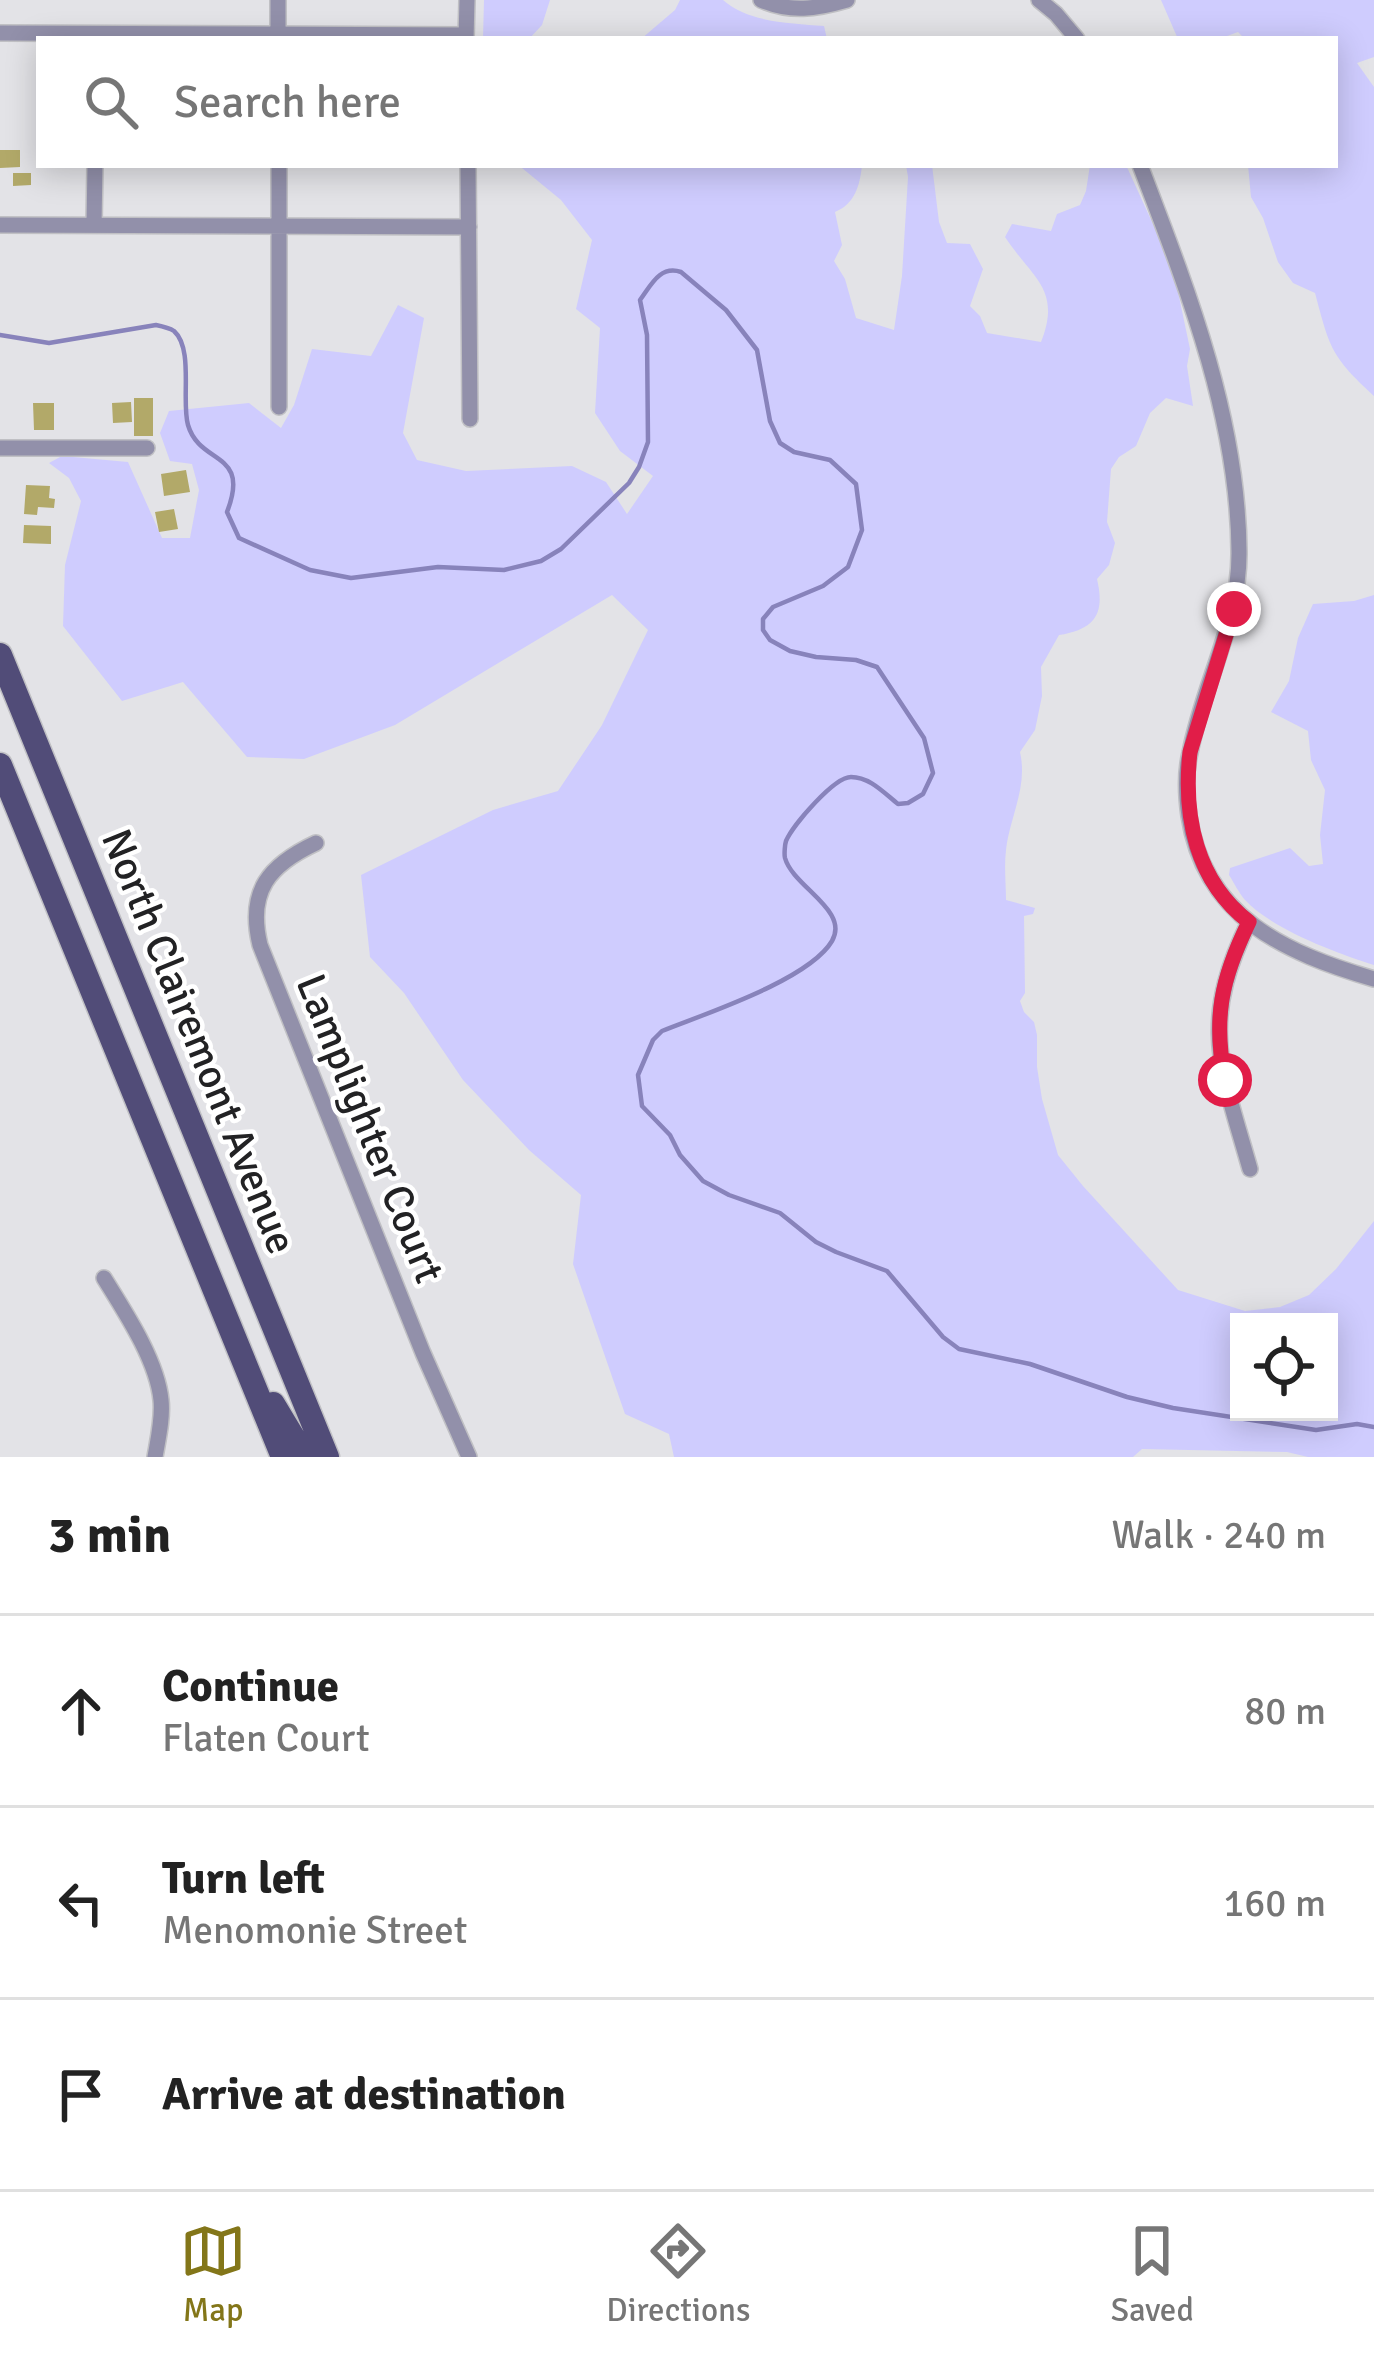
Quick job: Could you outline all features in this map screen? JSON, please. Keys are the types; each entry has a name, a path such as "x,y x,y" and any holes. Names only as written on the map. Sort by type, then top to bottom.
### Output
{"main road":[{"name":"North Clairemont Avenue","path":"0,655 327,1457"},
{"name":"North Clairemont Avenue","path":"0,765 283,1457"},
{"path":"242,1357 305,1457"}],"street":[{"path":"0,34 278,36 278,0"},
{"path":"466,0 466,36"},
{"path":"761,0 803,10 847,0"},
{"path":"1040,0 1075,36"},
{"path":"94,224 95,168"},
{"path":"279,168 279,407"},
{"path":"468,168 470,419"},
{"path":"1141,168 1187,287 1212,371 1238,512 1234,609 1190,752 1187,800 1192,830 1210,880 1231,908 1282,943 1374,980"},
{"path":"0,225 469,227"},
{"path":"0,448 147,448"},
{"name":"Lamplighter Court","path":"316,843 276,867 261,889 254,923 423,1354 470,1457"},
{"path":"1249,922 1225,980 1217,1027 1225,1080 1250,1169"},
{"path":"104,1278 141,1338 161,1398 154,1457"}],"shaded area":[{"path":"484,0 550,0 542,25 532,36 483,36"},
{"path":"680,0 723,0 758,18 824,26 826,36 645,36"},
{"path":"1161,0 1374,0 1374,57 1357,63 1374,87 1374,396 1334,350 1315,293 1293,283 1278,262 1251,197 1248,168 1338,168 1338,36 1242,36 1238,32 1177,36"},
{"path":"522,168 862,168 855,193 835,212 842,245 834,261 845,279 856,318 894,330 902,276 906,168 932,168 939,222 947,243 970,244 983,269 970,306 987,333 1041,342 1047,324 1046,296 1005,237 1012,224 1051,231 1057,214 1080,205 1090,168 1127,168 1173,268 1190,349 1187,366 1193,406 1166,398 1150,413 1136,446 1111,469 1107,522 1115,543 1109,565 1097,579 1098,610 1089,624 1059,635 1041,667 1042,696 1035,730 1020,752 1020,789 1005,856 1006,900 1035,908 1033,914 1024,916 1025,993 1020,1001 1034,1022 1042,1099 1058,1155 1178,1290 1245,1311 1280,1307 1309,1295 1374,1221 1374,1457 1142,1449 1133,1457 674,1457 669,1434 625,1414 573,1264 581,1195 529,1150 463,1080 404,993 370,957 361,875 493,810 558,791 602,725 648,630 612,595 395,725 304,759 247,757 183,682 122,701 63,626 65,565 81,501 69,478 49,463 62,456 128,462 162,538 190,538 199,490 192,464 170,461 160,433 169,411 249,403 281,428 294,405 312,349 371,356 398,305 424,318 403,433 417,460 466,471 572,466 606,482 627,514 653,476 620,451 595,413 600,328 576,309 592,240 561,200"},
{"path":"1374,595 1374,965 1271,921 1245,900 1229,875 1230,868 1290,848 1309,866 1323,864 1320,835 1325,790 1311,760 1308,731 1271,712 1289,681 1298,638 1313,604"}],"building":[{"path":"0,150 20,150 20,167 0,168"},
{"path":"13,173 31,173 31,185 13,186"},
{"path":"134,398 153,398 153,436 134,436"},
{"path":"131,402 132,422 113,423 112,403"},
{"path":"33,403 54,403 54,430 34,430"},
{"path":"186,470 190,492 164,496 161,474"},
{"path":"26,485 50,486 54,508 38,507 37,515 24,514"},
{"path":"174,509 178,529 159,532 155,512"},
{"path":"24,525 51,526 51,544 23,543"}],"waterway":[{"path":"0,335 49,343 156,325 174,331 184,350 188,425 194,438 233,478 227,512 239,538 310,570 351,578 438,567 504,570 541,561 561,549 629,483 639,467 648,442 647,335 640,300 662,274 681,272 726,310 757,350 770,421 780,443 794,452 830,460 856,484 862,530 848,567 823,586 773,607 763,619 763,630 790,651 877,667 924,738 933,773 923,794 898,804 864,780 844,779 805,814 786,841 785,858 833,919 832,941 802,969 779,982 662,1031 638,1075 642,1106 703,1181 780,1213 836,1252 887,1271 943,1337 959,1349 1030,1364 1173,1408 1316,1430 1357,1424 1374,1427"}],"route":[{"path":"1225,1080 1217,1027 1219,1005 1249,922 1231,908 1200,858 1187,800 1187,776 1190,752 1234,609"}]}
